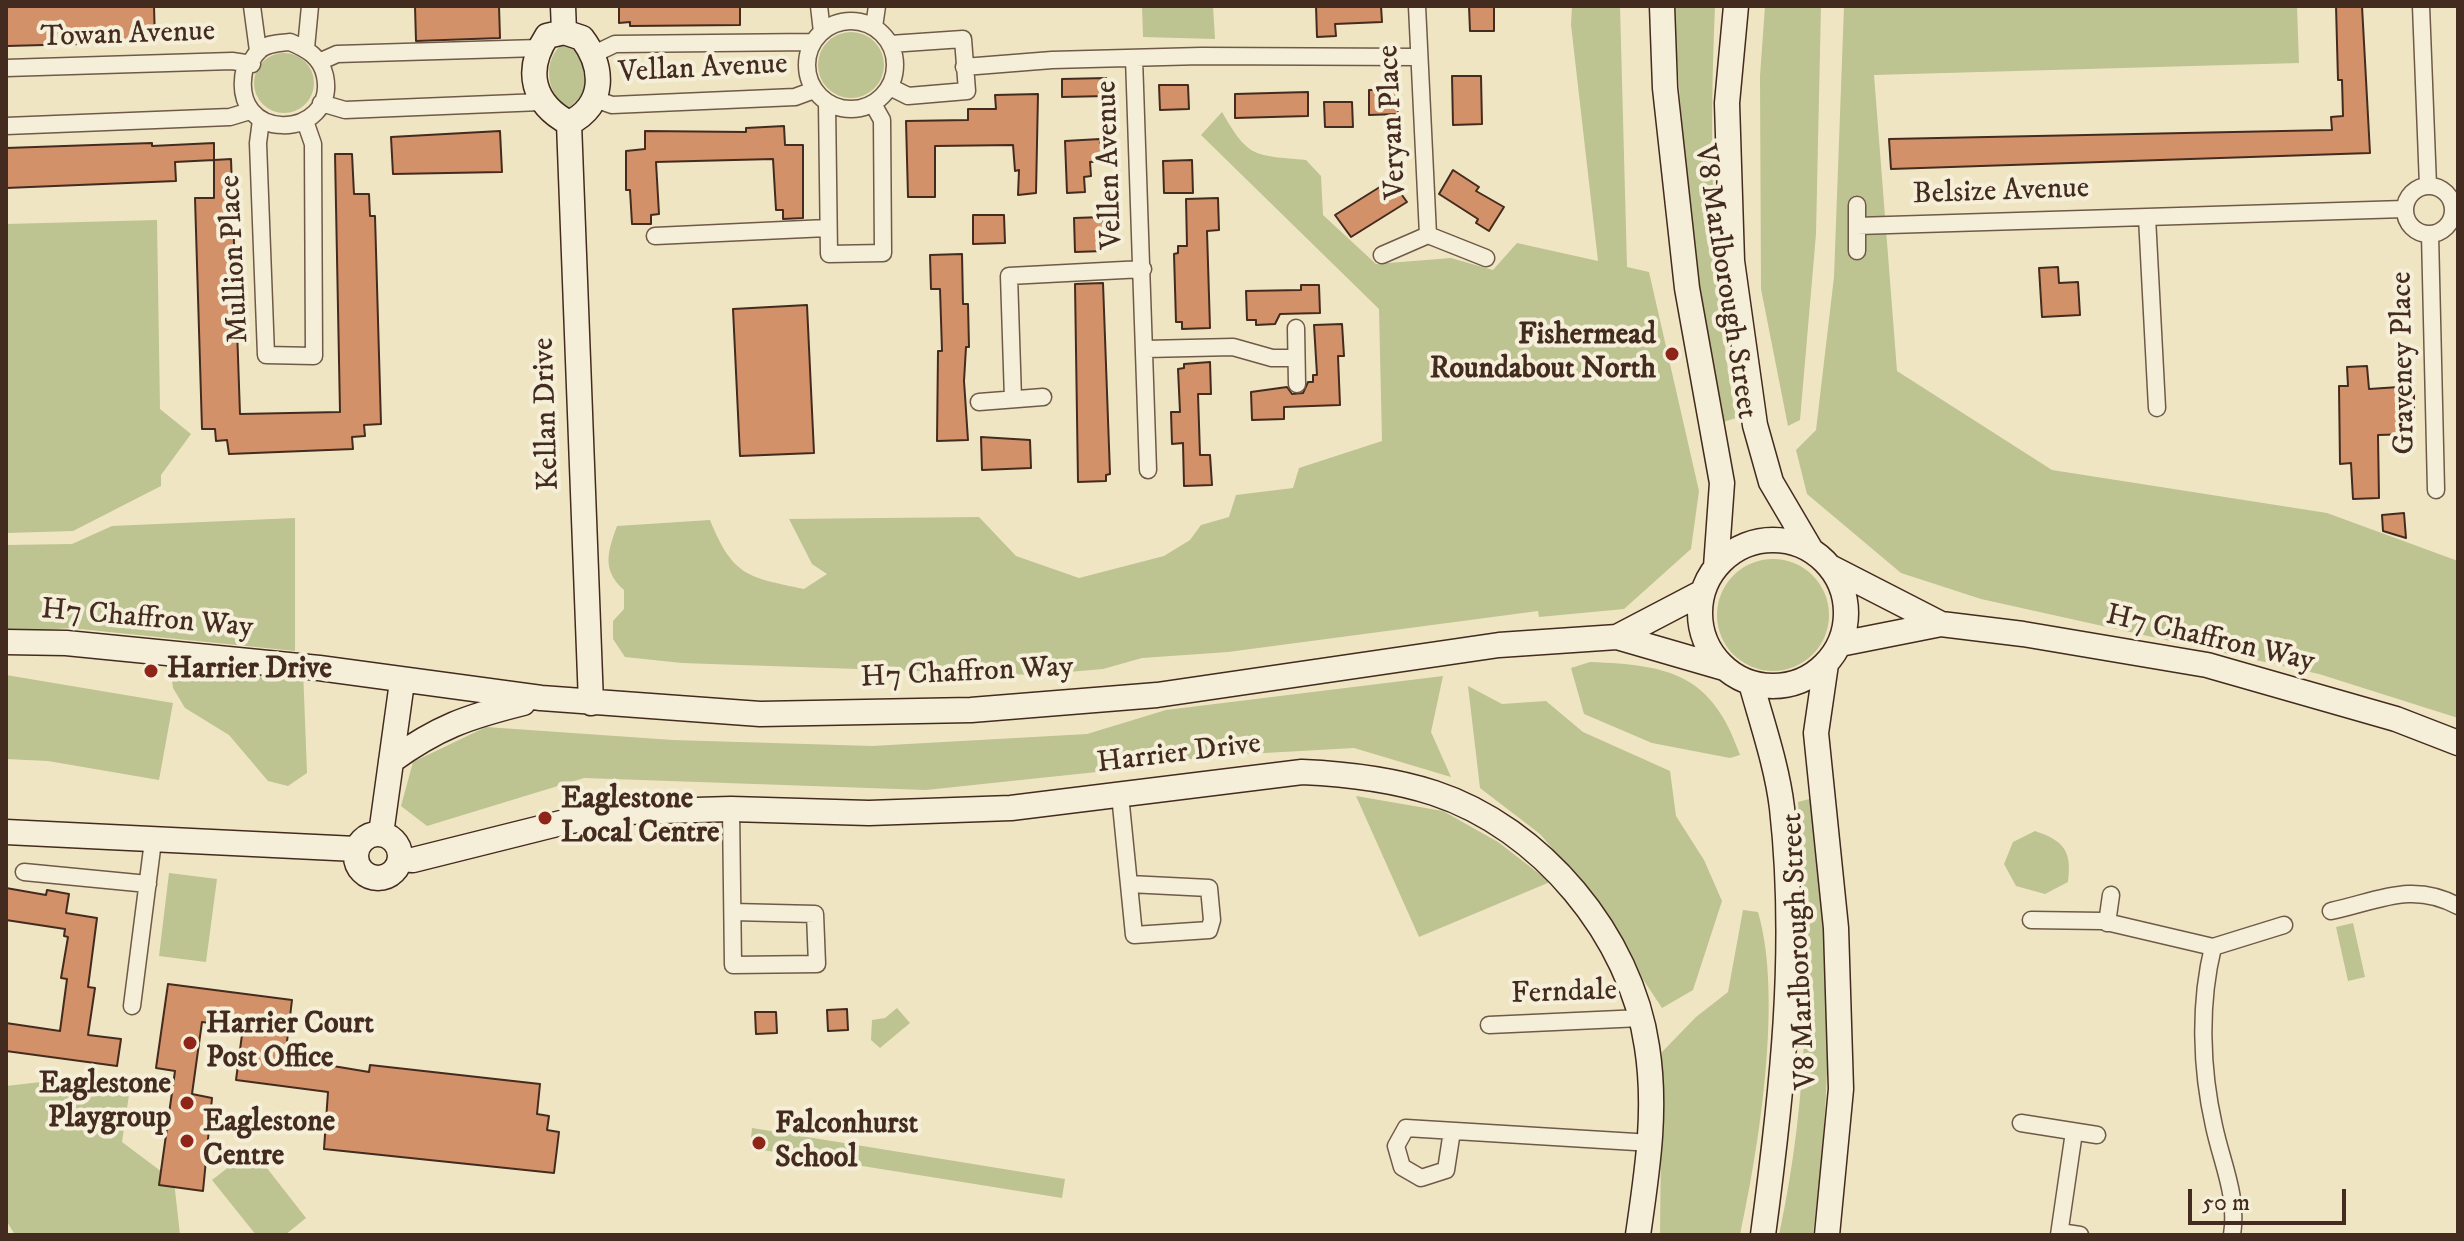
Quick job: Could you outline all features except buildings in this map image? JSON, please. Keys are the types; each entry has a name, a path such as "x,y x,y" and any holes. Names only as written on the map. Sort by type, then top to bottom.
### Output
{"street":[{"path":"252,6 255,57"},
{"path":"306,48 310,6"},
{"path":"563,6 564,32"},
{"path":"817,37 847,21 874,27 890,44 895,73 890,87 873,104 850,109 827,103 814,90 806,66 817,37 819,6"},
{"path":"874,27 877,6"},
{"name":"Veryan Place","path":"1417,6 1428,235"},
{"name":"V8 Marlborough Street","path":"1662,6 1665,88 1687,288 1722,483 1716,567"},
{"name":"V8 Marlborough Street","path":"1736,6 1727,103 1732,261 1755,425 1771,482 1811,550"},
{"path":"2421,6 2428,186"},
{"path":"564,32 582,38 594,54 599,67 595,99 584,116 569,123 541,102 534,85 534,64 539,48 547,36 564,32"},
{"name":"Vellan Avenue","path":"594,54 615,44 817,37"},
{"path":"890,44 963,39 967,91 908,96 890,87"},
{"path":"6,126 256,116 277,126 305,121 321,103 326,87 319,62 306,48 290,42 271,44 245,67 241,81 242,94 256,116"},
{"path":"319,62 337,54 539,48"},
{"name":"Towan Avenue","path":"6,68 232,61 255,57"},
{"path":"964,67 1134,58 1418,57"},
{"name":"Vellen Avenue","path":"1134,58 1148,470"},
{"name":"Vellan Avenue","path":"595,99 612,105 795,97 814,90"},
{"path":"321,103 345,110 541,102"},
{"path":"827,103 829,254 883,253 882,120 873,104"},
{"name":"Mullion Place","path":"256,116 266,355 314,356 313,144 305,121"},
{"name":"Kellan Drive","path":"569,123 591,703"},
{"path":"2428,186 2442,190 2455,210 2449,223 2430,234 2415,230 2404,209 2409,196 2428,186"},
{"path":"1857,205 1857,251"},
{"name":"Belsize Avenue","path":"1857,226 2404,209"},
{"path":"2147,217 2157,408"},
{"path":"655,236 827,228"},
{"name":"Graveney Place","path":"2430,234 2436,490"},
{"name":"Veryan Place","path":"1382,255 1428,235 1486,258"},
{"name":"Vellen Avenue","path":"1013,399 1009,276 1143,269"},
{"path":"1296,328 1297,384"},
{"path":"1146,349 1233,347 1272,358 1296,358"},
{"path":"979,402 1043,397"},
{"path":"1771,540 1791,542 1811,550 1830,567 1841,584 1846,604 1846,625 1833,654 1810,677 1771,687 1751,683 1724,668 1711,652 1703,633 1700,612 1703,592 1716,567 1731,553 1750,543 1771,540"},
{"name":"H7 Chaffron Way","path":"1830,567 1941,624 2207,665 2396,719 2458,743"},
{"name":"H7 Chaffron Way","path":"1617,637 1703,592"},
{"name":"H7 Chaffron Way","path":"1833,654 1941,624"},
{"name":"H7 Chaffron Way","path":"6,642 66,643 283,664 402,682 591,703 760,714 971,710 1157,695 1499,645 1617,637 1724,668"},
{"name":"V8 Marlborough Street","path":"1827,1235 1841,1089 1836,928 1825,796 1816,733 1833,654"},
{"path":"381,834 402,682"},
{"name":"V8 Marlborough Street","path":"1751,683 1781,804 1790,922 1783,1073 1763,1235"},
{"path":"391,761 430,733 465,717 541,698"},
{"name":"Harrier Drive","path":"400,859 413,860 565,822 626,812 731,809 869,813 1011,808 1302,772 1350,774 1391,782 1470,808 1500,826 1557,872 1612,944 1641,1018 1649,1062 1652,1143 1638,1235"},
{"path":"1120,795 1134,935 1209,930 1212,920 1209,888 1129,884"},
{"path":"731,809 733,965 817,964 815,914 733,912"},
{"path":"6,832 356,849"},
{"path":"381,834 391,838 399,848 400,859 393,872 385,877 373,878 362,872 356,860 356,849 362,839 381,834"},
{"path":"132,1006 153,841"},
{"path":"24,872 148,884"},
{"path":"2331,911 2414,891 2437,895 2458,906"},
{"path":"2107,923 2111,895"},
{"path":"2031,920 2107,923 2213,947 2284,925"},
{"path":"2213,947 2206,974 2204,1063 2214,1128 2229,1174 2235,1214 2232,1235"},
{"name":"Ferndale","path":"1489,1025 1641,1018"},
{"path":"2021,1123 2097,1135"},
{"path":"1452,1131 1652,1143"},
{"path":"2074,1132 2060,1233 2080,1235"}],"green space":[{"path":"1142,6 1213,6 1215,39 1143,37"},
{"path":"1572,6 1620,6 1627,267 1649,272 1699,491 1691,549 1624,609 1539,617 1538,611 1228,652 1142,658 1103,669 1034,675 682,663 625,657 613,639 613,621 624,609 624,590 612,575 608,560 617,526 710,520 718,539 735,564 756,577 804,589 827,574 812,564 789,519 979,517 1016,556 1079,578 1164,556 1190,540 1201,525 1229,517 1236,495 1293,488 1299,468 1382,441 1379,309 1201,135 1222,112 1239,139 1255,152 1306,160 1321,176 1323,215 1376,264 1451,258 1493,270 1517,243 1598,261 1571,25"},
{"path":"1674,6 1715,6 1712,109 1714,213 1721,316 1736,418 1720,423 1691,215"},
{"path":"1765,6 1821,6 1816,234 1800,420 1788,426 1761,289 1760,76"},
{"path":"1844,6 2297,6 2299,63 1874,75 1897,371 2052,470 2327,513 2458,561 2458,718 2319,674 1981,599 1901,573 1807,494 1796,450 1816,430 1834,277"},
{"path":"851,32 864,35 874,42 881,52 884,65 881,78 874,88 864,95 851,98 838,95 828,88 821,78 818,65 821,52 828,42 838,35"},
{"path":"564,43 578,51 585,71 582,95 569,108 555,95 549,77 552,58"},
{"path":"284,53 306,61 314,83 306,105 284,113 262,105 254,83 262,61"},
{"path":"157,220 160,409 191,434 161,475 161,486 73,531 6,533 6,224"},
{"path":"295,518 295,651 70,628 6,633 6,545 72,544 112,526"},
{"path":"1773,559 1795,563 1813,575 1825,593 1829,615 1825,637 1813,655 1795,667 1773,671 1751,667 1733,655 1721,637 1717,615 1721,593 1733,575 1751,563"},
{"path":"168,652 303,669 307,773 288,786 268,781 229,735 185,708 173,688"},
{"path":"1590,662 1643,666 1684,679 1716,707 1740,755 1730,758 1652,743 1584,714 1571,668"},
{"path":"6,675 173,703 159,780 48,761 6,759"},
{"path":"1443,676 1431,732 1451,777 1354,748 1211,756 1125,769 926,790 584,778 427,826 401,806 413,762 486,727 673,740 872,746 1087,734 1166,710"},
{"path":"1468,686 1502,704 1546,701 1583,732 1670,771 1676,816 1704,860 1722,901 1693,990 1662,1008 1570,869 1540,834 1480,788"},
{"path":"1356,796 1443,811 1498,842 1550,882 1419,937"},
{"path":"1813,798 1828,962 1824,1126 1813,1235 1779,1235 1797,1128 1805,1020 1805,911 1798,802"},
{"path":"2035,831 2060,844 2069,863 2068,882 2045,894 2016,886 2004,864 2013,842"},
{"path":"169,873 217,879 206,962 159,956"},
{"path":"1743,910 1758,912 1765,947 1768,1028 1761,1117 1740,1235 1660,1235 1662,1052 1696,1017 1728,992"},
{"path":"2353,923 2365,977 2348,981 2336,927"},
{"path":"897,1008 910,1023 880,1048 871,1040 872,1020 885,1018"},
{"path":"41,1082 130,1088 122,1142 174,1181 180,1235 15,1235 6,1220 6,1086"},
{"path":"752,1128 1065,1179 1062,1198 750,1148"},
{"path":"252,1149 306,1218 285,1235 256,1235 212,1180"}],"place":[{"name":"Fishermead Roundabout North","path":"1672,354"},
{"name":"Harrier Drive","path":"151,671"},
{"name":"Eaglestone Local Centre","path":"545,818"},
{"name":"Harrier Court Post Office","path":"190,1043"},
{"name":"Eaglestone Playgroup","path":"187,1103"},
{"name":"Eaglestone Centre","path":"187,1141"},
{"name":"Falconhurst School","path":"759,1143"}]}
